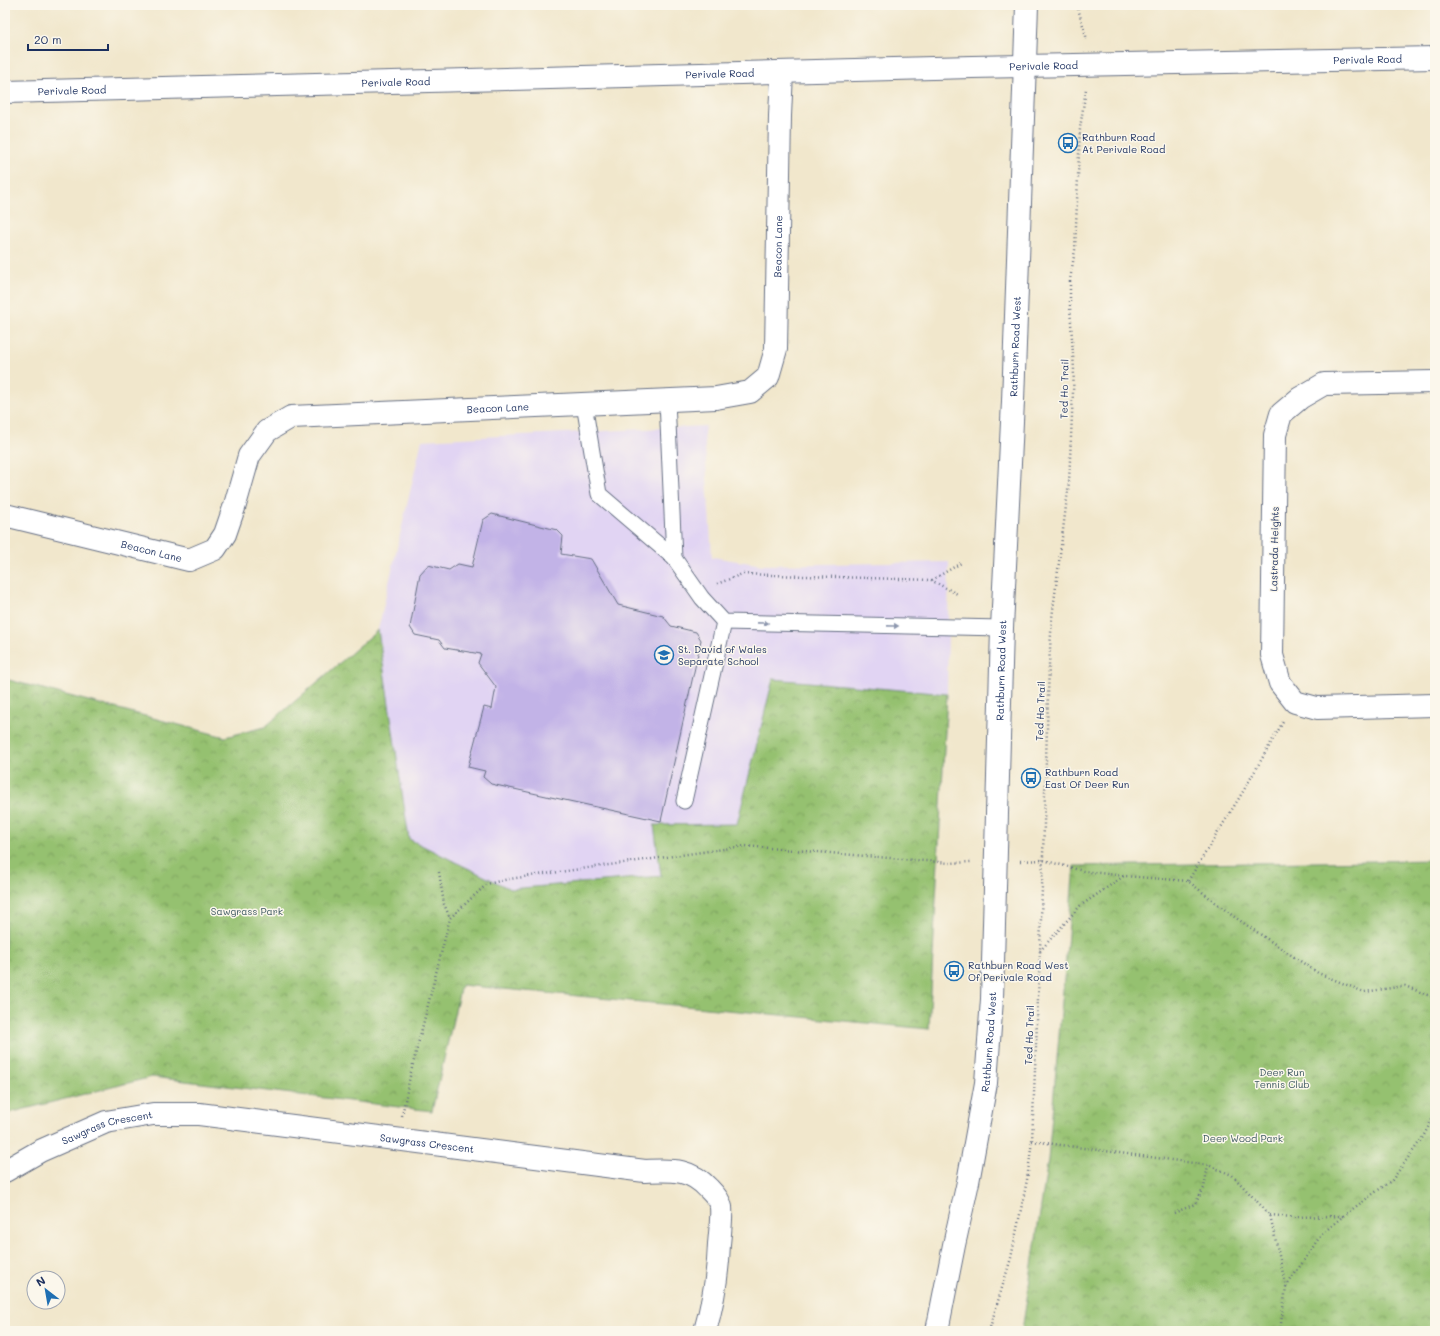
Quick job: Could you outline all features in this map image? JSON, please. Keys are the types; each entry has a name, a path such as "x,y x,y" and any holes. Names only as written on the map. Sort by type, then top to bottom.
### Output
{"street":[{"name":"Rathburn Road West","path":"937,1331 968,1182 986,1083 992,999 1002,628 1012,409 1027,5"},
{"name":"Perivale Road","path":"5,92 1024,66 1435,58"},
{"name":"Beacon Lane","path":"5,515 189,560 215,549 225,534 236,505 249,456 267,431 291,417 716,398 750,392 768,377 776,349 782,72"},
{"name":"Lastrada Heights","path":"1295,702 1280,683 1272,655 1275,435 1281,414 1300,398 1324,384 1435,382"},
{"path":"1295,702 1317,708 1435,705"},
{"name":"Sawgrass Crescent","path":"5,1171 40,1151 106,1122 153,1114 199,1114 645,1171 677,1171 694,1176 701,1180 712,1192 721,1206 718,1258 705,1331"}],"lane":[{"path":"667,400 674,558"},
{"path":"584,404 599,494 674,558 702,598 724,622 1002,628"},
{"path":"684,801 724,622"}],"path":[{"path":"1077,5 1086,36"},
{"name":"Ted Ho Trail","path":"989,1331 1011,1258 1027,1180 1032,1141 1052,618 1069,482 1074,370 1070,280 1075,250 1080,128 1086,89"},
{"path":"931,580 960,563"},
{"path":"702,598 714,585 742,574 931,580 959,594"},
{"path":"1188,881 1244,790 1295,702"},
{"path":"398,1140 410,1076 450,918 487,884 509,879 745,846 950,863 966,863"},
{"path":"1023,861 1043,860 1083,870 1125,876 1188,881 1233,916 1318,973 1364,992 1405,986 1435,998"},
{"path":"439,872 444,904 450,918"},
{"path":"1040,951 1080,906 1125,876"},
{"path":"1286,1287 1321,1235 1343,1216 1392,1180 1422,1137 1435,1114"},
{"path":"1032,1141 1208,1165 1232,1175 1270,1215 1286,1287 1280,1331"},
{"path":"1174,1214 1195,1204 1204,1188 1208,1165"},
{"path":"1270,1215 1293,1217 1343,1216"}],"shaded area":[{"name":"St. David of Wales Separate School","path":"706,426 704,432 712,557 763,565 949,562 947,694 773,679 737,824 654,825 661,876 510,889 409,839 378,630 422,440"}],"green space":[{"name":"Sawgrass Park","path":"378,630 409,839 510,889 661,876 654,825 737,824 773,679 947,694 929,1029 461,985 432,1111 152,1077 5,1114 5,679 225,737 265,727"},
{"name":"Deer Wood Park","path":"1435,860 1435,1331 1022,1331 1048,1160 1074,866"}],"building":[{"path":"492,514 557,530 563,536 561,554 591,559 618,605 663,616 671,626 696,632 701,640 661,821 491,784 483,777 485,771 468,767 484,707 492,709 496,687 478,663 481,654 445,648 439,640 415,635 410,627 420,574 428,565 449,570 458,564 472,567 483,520"}],"place":[{"name":"Rathburn Road At Perivale Road","path":"1068,143"},
{"name":"St. David of Wales Separate School","path":"664,655"},
{"name":"Rathburn Road East Of Deer Run","path":"1031,778"},
{"name":"Rathburn Road West Of Perivale Road","path":"954,971"}],"park label":[{"name":"Deer Run Tennis Club","path":"1282,1078"}]}
